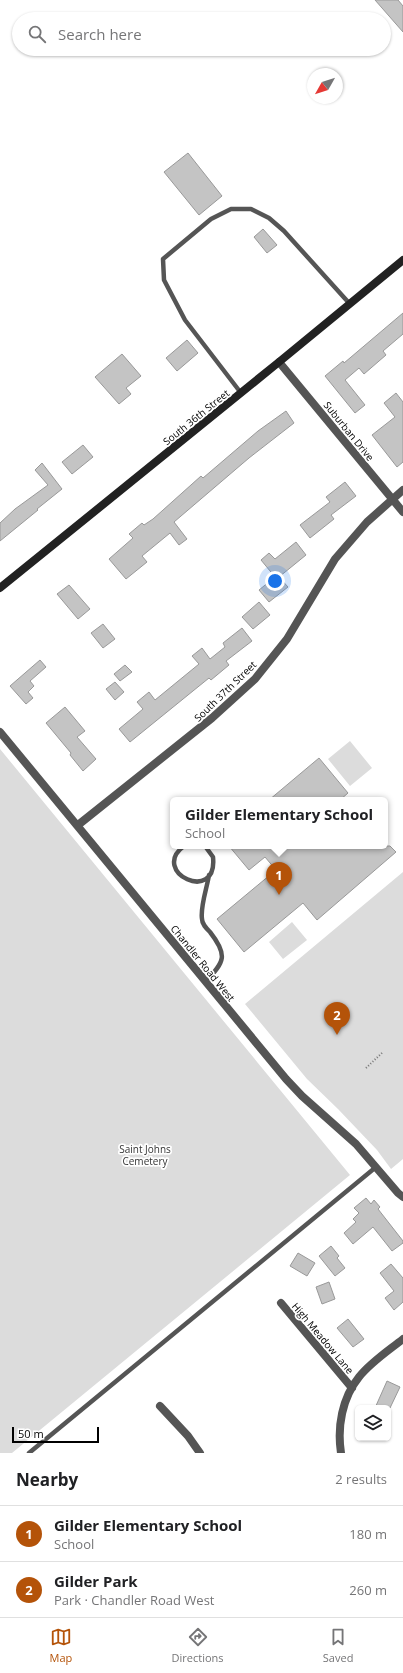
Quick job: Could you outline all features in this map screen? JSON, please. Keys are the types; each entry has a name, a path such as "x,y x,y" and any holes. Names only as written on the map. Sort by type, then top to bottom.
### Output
{"main road":[{"name":"South 36th Street","path":"0,588 403,260"}],"street":[{"name":"Suburban Drive","path":"279,362 403,512"},
{"name":"South 37th Street","path":"78,826 212,718 255,679 287,639 335,558 367,522 403,490"},
{"name":"Chandler Road West","path":"0,732 286,1079 302,1096 356,1144 403,1197"},
{"name":"High Meadow Lane","path":"281,1303 352,1388 343,1407 339,1423 338,1437 341,1453"},
{"path":"352,1388 358,1378 367,1369 403,1339"},
{"path":"160,1406 188,1436 200,1453"}],"lane":[{"path":"241,392 185,320 164,280 163,259 211,219 231,209 251,209 269,218 284,232 349,303"},
{"path":"181,849 177,854 175,860 175,866 181,877 186,880 198,882 209,875"},
{"path":"205,982 220,965 223,955 220,944 204,926 202,919 209,875 212,870 213,857 207,849"},
{"path":"29,1453 376,1167"}],"path":[{"path":"366,1068 383,1052"}],"green space":[{"path":"350,741 372,768 350,786 328,759"},
{"name":"Saint Johns Cemetery","path":"0,749 350,1175 12,1453 0,1453"},
{"path":"403,872 403,1159 391,1169 377,1150 307,1079 245,1004"},
{"path":"292,922 307,940 283,959 269,942"}],"building":[{"path":"375,0 398,0 403,6 403,32 391,18 391,12 386,12"},
{"path":"188,153 222,196 199,215 164,172"},
{"path":"263,229 277,245 267,253 254,237"},
{"path":"403,313 403,334 383,351 386,355 364,374 359,368 345,380 365,405 355,413 325,376 343,361 344,363"},
{"path":"187,340 198,353 177,371 166,358"},
{"path":"122,354 141,376 126,388 131,394 119,404 95,377"},
{"path":"396,393 403,402 403,462 397,467 372,435 395,417 384,403"},
{"path":"286,411 294,423 249,458 174,522 187,539 179,545 170,533 142,556 147,562 126,579 109,559 133,538 129,534 142,523 144,525 153,519 201,476 203,478 258,431"},
{"path":"83,445 93,457 72,474 62,462"},
{"path":"42,463 62,489 0,541 0,523 15,509 48,485 35,470"},
{"path":"345,482 356,496 331,515 334,519 310,538 300,525 330,502 326,497"},
{"path":"296,542 306,555 279,577 288,587 269,602 259,590 275,577 261,560 269,553 275,559"},
{"path":"69,585 90,609 78,619 57,594"},
{"path":"259,602 270,615 253,629 242,617"},
{"path":"103,624 115,639 103,648 91,633"},
{"path":"242,628 252,641 226,661 229,665 211,680 209,678 130,742 119,729 143,709 137,702 149,692 155,700 199,664 192,656 202,648 210,659 225,647 223,643"},
{"path":"40,660 46,667 30,681 34,686 28,692 33,698 26,704 10,686"},
{"path":"125,665 132,672 120,681 114,674"},
{"path":"115,682 124,692 115,700 106,689"},
{"path":"65,707 85,731 77,737 96,759 83,771 70,755 71,753 46,723"},
{"path":"319,758 348,793 343,797 273,797"},
{"path":"388,846 390,846 396,852 317,920 303,903 244,952 217,919 276,870 265,857 249,870 232,849 388,849"},
{"path":"366,1198 371,1204 374,1200 380,1207 378,1209 403,1241 403,1243 392,1251 373,1227 353,1244 344,1233 356,1222 353,1219 359,1213 354,1208"},
{"path":"331,1246 339,1256 337,1258 345,1268 335,1276 319,1256"},
{"path":"298,1253 315,1263 307,1276 290,1266"},
{"path":"391,1264 403,1278 403,1302 394,1310 385,1298 394,1291 380,1273"},
{"path":"329,1282 335,1299 322,1304 316,1287"},
{"path":"348,1319 364,1339 353,1347 337,1328"},
{"path":"387,1381 400,1387 391,1406 376,1405"}],"place":[{"name":"Gilder Elementary School","path":"279,895"},
{"name":"Gilder Park","path":"337,1035"}]}
